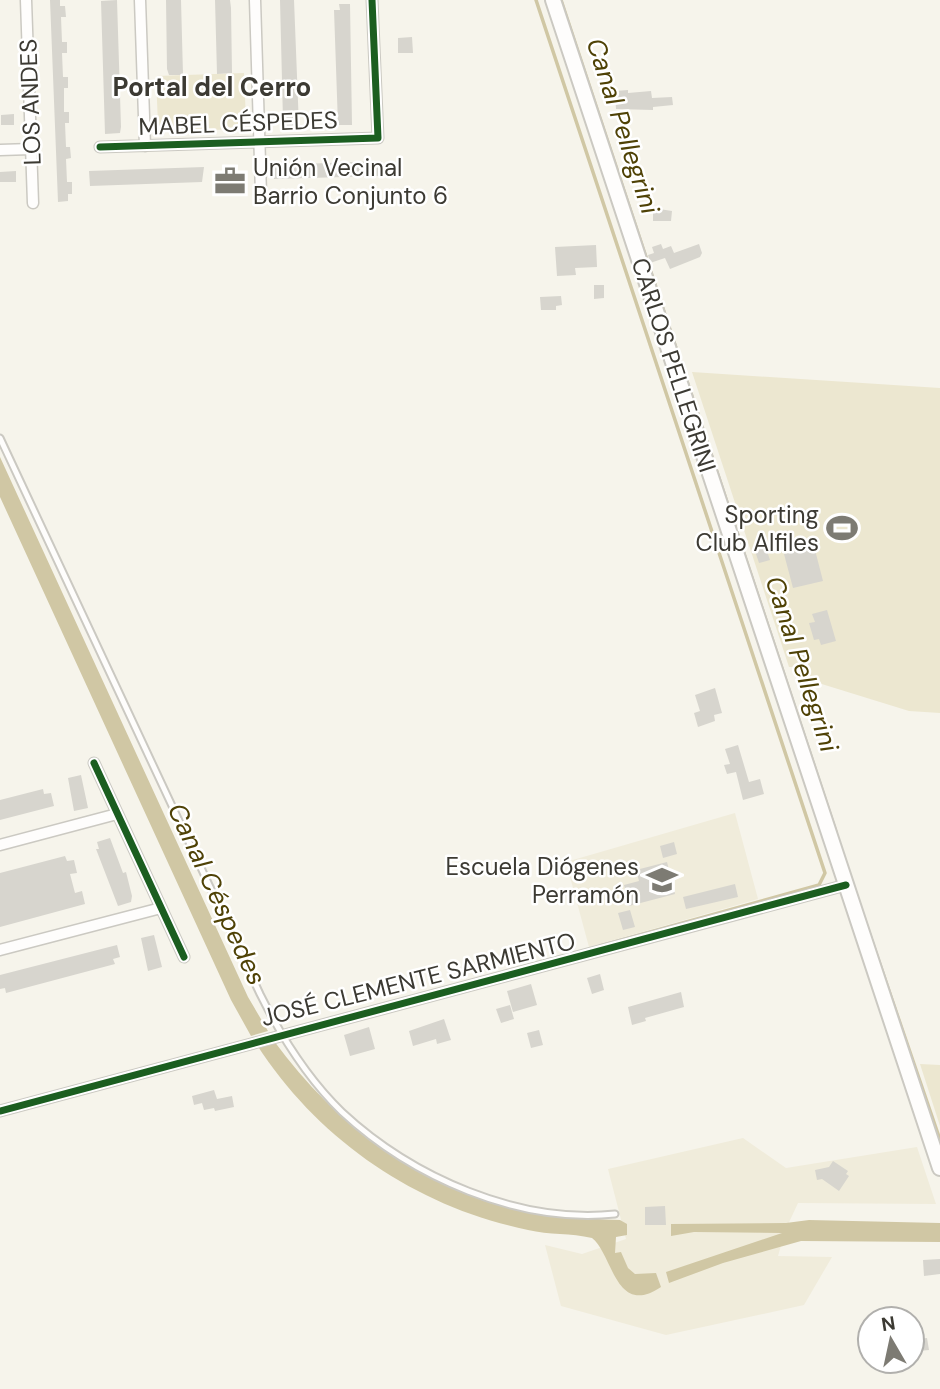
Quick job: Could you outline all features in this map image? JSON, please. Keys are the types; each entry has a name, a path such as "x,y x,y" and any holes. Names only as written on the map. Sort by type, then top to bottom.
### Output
{"main road":[{"name":"CARLOS PELLEGRINI","path":"553,0 940,1168"}],"street":[{"name":"LOS ANDES","path":"26,0 33,203"},
{"path":"140,0 145,146"},
{"path":"255,0 261,194"},
{"name":"MABEL CÉSPEDES","path":"100,148 378,138 372,0"},
{"path":"0,150 31,149"},
{"path":"94,763 184,957"},
{"path":"0,845 117,814"},
{"name":"JOSÉ CLEMENTE SARMIENTO","path":"0,1111 846,885"},
{"path":"0,950 161,908"}],"lane":[{"path":"0,438 277,1035 342,1111 397,1154 437,1176 487,1196 545,1212 615,1214"}],"shaded area":[{"path":"244,73 246,121 238,129 165,132 158,124 156,76"},
{"name":"Sporting Club Alfiles","path":"692,372 940,388 940,713 909,711 812,681 806,667 789,667"},
{"path":"0,457 248,997 268,1031 251,1036 231,1000 0,497"},
{"name":"Escuela Diógenes Perramón","path":"735,813 758,899 589,947 566,862"},
{"path":"274,1041 308,1083 344,1119 383,1149 424,1174 469,1193 516,1208 566,1216 620,1220 627,1224 627,1235 616,1237 615,1253 621,1252 628,1268 635,1274 656,1273 661,1287 646,1294 634,1295 624,1289 592,1238 536,1232 487,1219 410,1187 374,1165 341,1140 282,1080 257,1045"},
{"path":"920,1064 940,1065 940,1126"},
{"path":"743,1138 786,1168 917,1147 936,1204 798,1203 785,1231 778,1256 832,1257 804,1305 666,1335 561,1306 545,1245 582,1254 626,1239 608,1169"},
{"path":"809,1220 940,1223 940,1242 801,1241 723,1263 669,1283 666,1272 782,1233 694,1232 671,1236 671,1224 786,1223"}],"building":[{"path":"50,0 60,0 60,6 65,6 66,17 61,17 62,42 67,42 67,53 62,53 63,77 68,77 68,88 64,88 64,112 69,112 69,123 65,123 66,147 70,147 71,158 66,159 67,182 72,182 72,194 68,194 68,201 58,202"},
{"path":"117,0 121,127 120,133 105,134 101,1"},
{"path":"166,0 181,0 183,75 169,75 167,69"},
{"path":"215,0 230,0 232,73 217,74"},
{"path":"280,0 294,0 299,127 284,127 283,121"},
{"path":"339,4 350,4 352,125 338,125 334,10 340,10"},
{"path":"412,37 413,53 398,53 398,38"},
{"path":"628,90 628,93 651,91 652,98 672,97 673,105 653,107 653,110 616,109 615,91"},
{"path":"14,114 14,125 1,125 1,115"},
{"path":"382,161 379,176 274,179 273,165"},
{"path":"204,167 202,182 90,186 89,171"},
{"path":"16,171 16,182 0,182 0,172"},
{"path":"653,208 672,211 671,221 653,221"},
{"path":"661,244 663,249 671,246 674,253 699,244 702,253 700,257 670,269 665,258 650,263 648,255 654,253 652,247"},
{"path":"596,245 597,267 575,268 576,275 557,276 555,247"},
{"path":"594,285 604,285 604,298 594,299"},
{"path":"561,296 562,305 556,306 556,310 541,310 540,297"},
{"path":"765,545 770,560 759,563 754,548"},
{"path":"814,546 823,581 793,588 784,554"},
{"path":"827,610 836,641 821,645 819,639 814,640 809,623 815,622 812,614"},
{"path":"715,688 722,713 714,715 715,721 698,727 694,713 700,711 695,695"},
{"path":"738,745 749,782 760,779 764,794 743,800 736,772 727,774 724,765 730,764 725,749"},
{"path":"81,775 88,808 74,811 68,778"},
{"path":"43,789 44,794 51,793 54,806 0,820 0,800"},
{"path":"110,838 123,873 126,872 132,896 131,902 118,906 96,849 99,849 97,842"},
{"path":"674,842 677,854 663,858 660,846"},
{"path":"65,856 67,861 74,860 77,873 70,874 75,893 82,891 85,904 0,927 0,873"},
{"path":"667,862 675,894 629,906 624,885 639,881 636,870"},
{"path":"735,884 738,897 686,909 683,897"},
{"path":"630,910 635,927 623,930 618,913"},
{"path":"154,935 162,967 148,971 141,938"},
{"path":"117,945 120,957 113,959 115,964 6,993 5,988 0,989 0,975"},
{"path":"600,974 604,990 592,994 587,978"},
{"path":"531,984 537,1005 513,1012 507,991"},
{"path":"681,992 684,1007 645,1018 646,1021 632,1025 628,1007"},
{"path":"510,1005 514,1019 501,1023 496,1009"},
{"path":"444,1019 451,1040 437,1044 436,1039 413,1046 409,1031"},
{"path":"369,1027 375,1049 350,1056 344,1035"},
{"path":"539,1030 543,1045 531,1048 527,1033"},
{"path":"214,1090 217,1099 232,1096 234,1107 215,1111 214,1108 204,1110 202,1103 194,1105 192,1096"},
{"path":"833,1161 848,1171 846,1174 849,1176 839,1191 822,1179 817,1180 815,1170 829,1167"},
{"path":"665,1206 666,1225 645,1225 645,1207"},
{"path":"940,1259 940,1274 924,1276 923,1260"}],"waterway":[{"path":"536,0 825,873 819,885 600,946"},
{"name":"Canal Pellegrini","path":"561,0 836,832"},
{"name":"Canal Pellegrini","path":"860,906 940,1140"}],"cycle path":[{"path":"100,147 378,138 372,0"},
{"path":"94,763 184,957"},
{"path":"0,1111 846,885"}],"place":[{"name":"Unión Vecinal Barrio Conjunto 6","path":"230,181"},
{"name":"Sporting Club Alfiles","path":"842,528"},
{"name":"Escuela Diógenes Perramón","path":"662,880"}],"district":[{"name":"Portal del Cerro","path":"212,87"}],"water label":[{"name":"Canal Céspedes","path":"217,894"}]}
